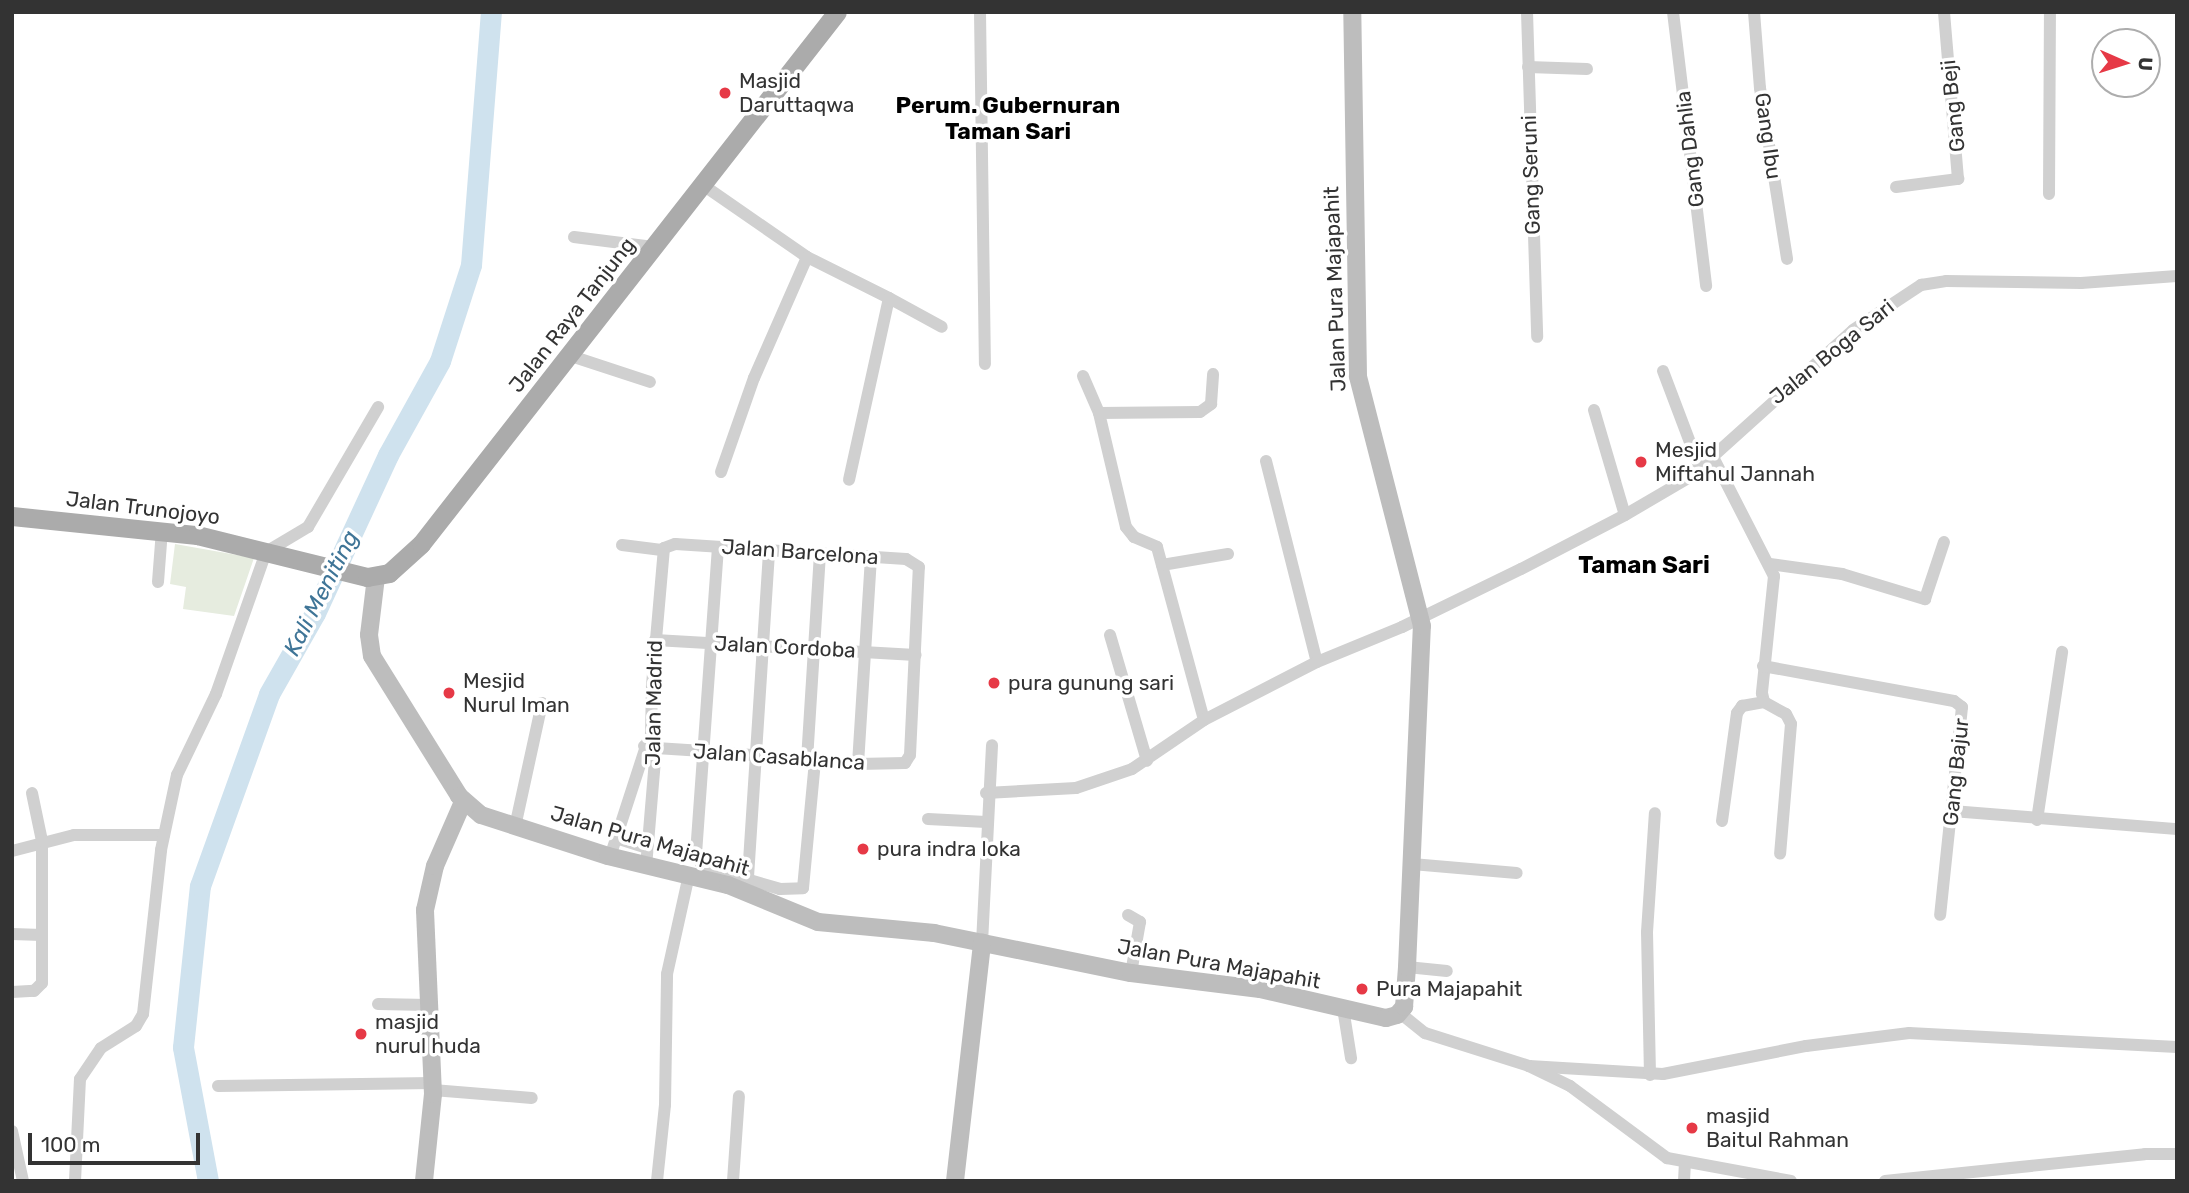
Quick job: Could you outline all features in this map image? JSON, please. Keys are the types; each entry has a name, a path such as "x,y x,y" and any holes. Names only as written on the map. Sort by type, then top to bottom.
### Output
{"main road":[{"name":"Jalan Raya Tanjung","path":"376,577 396,569 421,544 571,356 837,12"},
{"name":"Jalan Trunojoyo","path":"12,516 162,530 266,552 307,564 376,577"}],"street":[{"path":"980,12 985,364"},
{"name":"Jalan Pura Majapahit","path":"376,577 369,635 372,656 463,802 481,815 610,857 646,857 689,875 737,888 808,920 934,933 1131,973 1260,989 1386,1018 1400,1013 1407,967 1421,618 1358,376 1352,12"},
{"name":"Gang Seruni","path":"1527,12 1537,337"},
{"name":"Gang Dahlia","path":"1674,12 1706,286"},
{"name":"Gang Ibu","path":"1754,12 1760,88 1787,259"},
{"name":"Gang Beji","path":"1896,187 1958,179 1944,12"},
{"path":"2049,194 2050,12"},
{"path":"1528,67 1587,69"},
{"path":"703,185 807,257 942,327"},
{"path":"574,237 653,247"},
{"path":"721,472 754,377 807,257"},
{"name":"Jalan Boga Sari","path":"986,793 1076,788 1147,761 1204,720 1317,662 1421,618 1625,515 1700,469 1853,330 1922,285 1946,281 2081,283 2177,276"},
{"path":"849,480 890,298"},
{"path":"571,356 650,382"},
{"path":"1663,371 1700,469"},
{"path":"1099,413 1200,412 1211,404 1213,374"},
{"path":"1083,376 1099,413 1126,527 1138,540 1155,544 1204,720"},
{"path":"75,1181 80,1079 101,1048 136,1026 143,1014 164,835 177,775 216,694 266,552 308,527 378,407"},
{"path":"1594,410 1625,515"},
{"path":"1713,457 1770,564 1775,593 1763,666 1765,702"},
{"path":"1266,461 1317,662"},
{"path":"159,582 162,530"},
{"path":"1770,564 1842,574 1925,599 1944,542"},
{"name":"Jalan Barcelona","path":"622,545 718,547 909,559 922,574 916,655"},
{"name":"Jalan Madrid","path":"646,857 655,640 666,547"},
{"path":"718,547 697,857 702,866 786,890 800,890 805,883 813,655 820,554"},
{"path":"748,877 769,551"},
{"path":"1162,565 1228,554"},
{"path":"858,764 871,557"},
{"path":"1110,635 1147,761"},
{"name":"Jalan Cordoba","path":"655,640 761,646 813,655 865,652 916,655"},
{"path":"2037,820 2062,652"},
{"name":"Jalan Casablanca","path":"650,747 703,756 755,755 899,766 909,757 916,655"},
{"name":"Gang Bajur","path":"1763,666 1959,704 1964,714 1940,915"},
{"path":"1722,821 1737,713 1742,706 1765,702 1788,716 1791,724 1780,854"},
{"path":"514,827 542,703"},
{"path":"955,1181 982,943 986,793 992,745"},
{"path":"610,857 650,747"},
{"path":"12,992 34,991 42,983 43,841 32,793"},
{"path":"424,1181 433,1087 424,937 427,896 440,851 463,802"},
{"path":"1952,811 2177,830"},
{"path":"1650,1075 1647,932 1655,813"},
{"path":"928,819 986,822"},
{"path":"12,851 74,835 164,835"},
{"path":"616,838 646,857"},
{"path":"1412,864 1517,873"},
{"path":"658,1181 665,1105 666,983 689,875"},
{"path":"1128,915 1140,922 1131,973"},
{"path":"12,933 42,935"},
{"path":"1407,967 1447,971"},
{"path":"378,1004 428,1005"},
{"path":"1343,1009 1351,1058"},
{"path":"1400,1013 1425,1033 1529,1066 1600,1105 1659,1154 1685,1163 1791,1181"},
{"path":"1529,1066 1650,1075 1909,1033 2177,1047"},
{"path":"218,1086 433,1087 532,1098"},
{"path":"733,1181 739,1096"},
{"path":"12,1132 23,1181"},
{"path":"1885,1181 2145,1154 2177,1154"},
{"path":"1684,1181 1685,1163"}],"shaded area":[{"path":"175,544 254,558 234,616 183,609 186,587 170,584"}],"waterway":[{"name":"Kali Meniting","path":"208,1181 183,1047 200,886 269,694 315,613 388,455 440,361 471,265 491,12"}],"place":[{"name":"Masjid Daruttaqwa","path":"725,93"},
{"name":"Mesjid Miftahul Jannah","path":"1641,462"},
{"name":"pura gunung sari","path":"994,683"},
{"name":"Mesjid Nurul Iman","path":"449,693"},
{"name":"pura indra loka","path":"863,849"},
{"name":"Pura Majapahit","path":"1362,989"},
{"name":"masjid nurul huda","path":"361,1034"},
{"name":"masjid Baitul Rahman","path":"1692,1128"}],"district":[{"name":"Perum. Gubernuran Taman Sari","path":"1008,118"},
{"name":"Taman Sari","path":"1644,566"}]}
